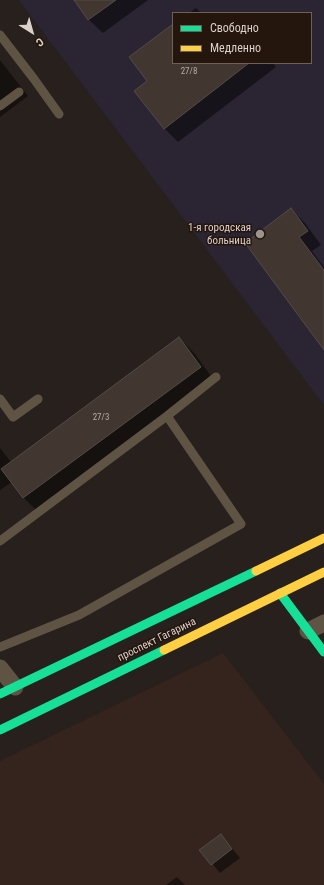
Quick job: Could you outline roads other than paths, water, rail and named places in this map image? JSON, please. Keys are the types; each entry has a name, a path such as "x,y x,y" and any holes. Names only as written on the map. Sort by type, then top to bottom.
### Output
{"main road":[{"name":"проспект Гагарина","path":"11,692 324,538"},
{"name":"проспект Гагарина","path":"0,730 28,713 324,572"},
{"path":"280,593 324,652"}],"street":[{"path":"308,631 324,623"},
{"path":"0,668 11,692"}],"lane":[{"path":"0,35 59,114"},
{"path":"0,106 19,92"},
{"path":"0,541 167,416 216,377"},
{"path":"0,399 13,417 38,399"},
{"path":"0,647 79,615 241,524 167,416"}],"place":[{"name":"1-я городская больница","path":"260,234"}]}
